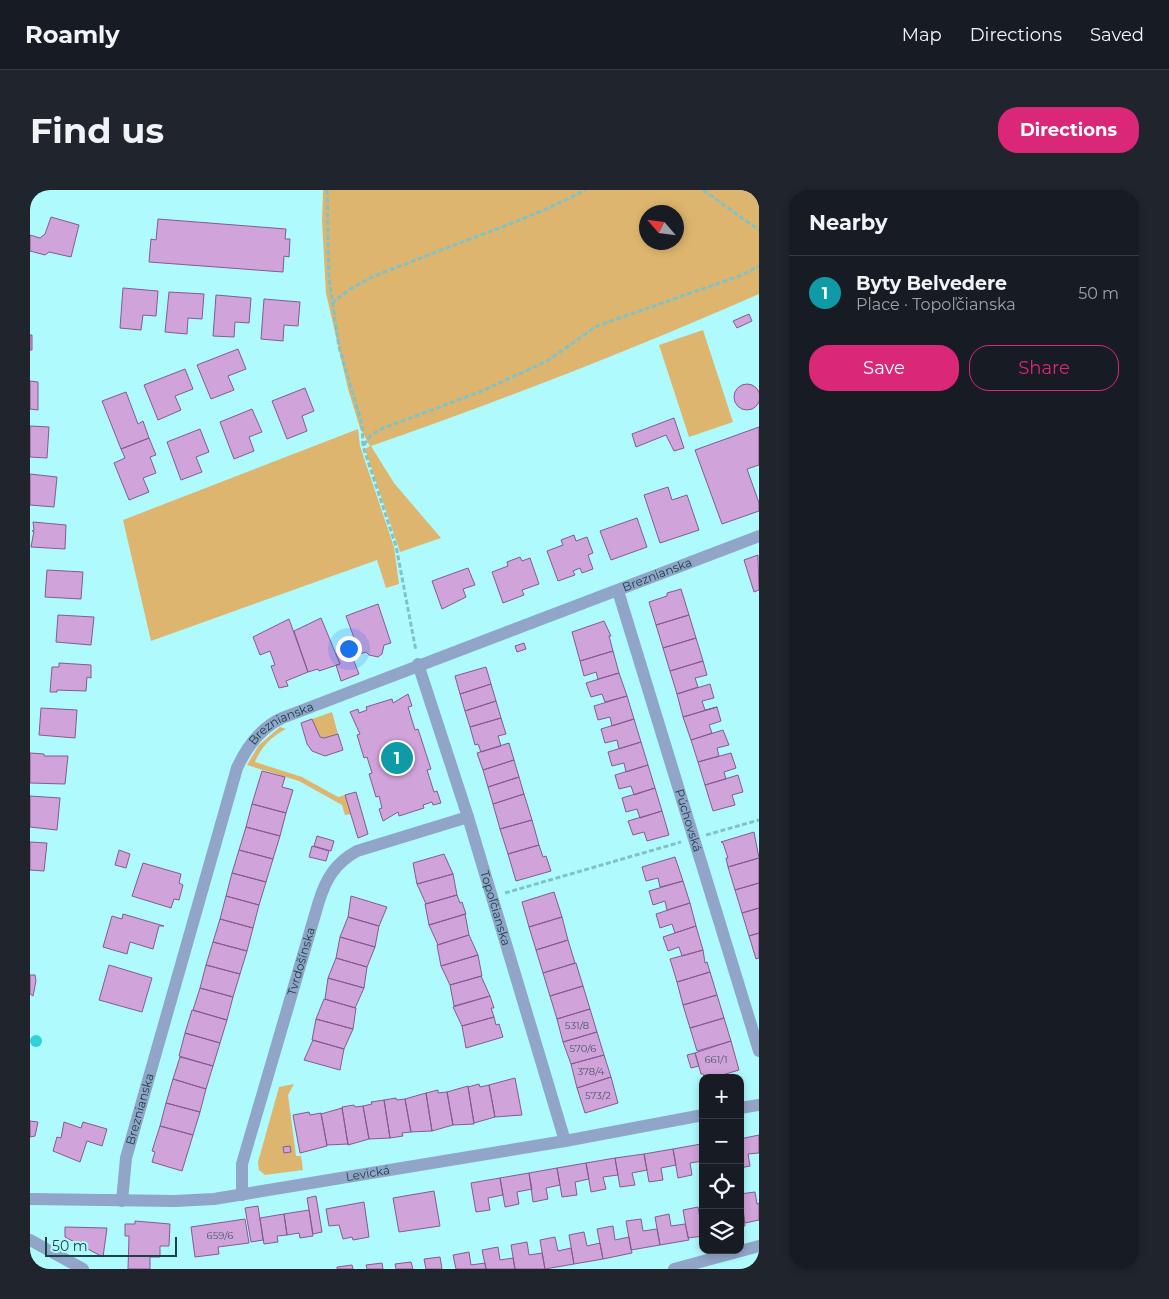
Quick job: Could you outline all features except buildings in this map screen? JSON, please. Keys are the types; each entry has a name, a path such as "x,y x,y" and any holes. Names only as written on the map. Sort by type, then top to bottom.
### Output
{"street":[{"name":"Breznianska","path":"122,1201 123,1173 128,1151 243,755 257,734 275,721 418,664 618,591 759,536"},
{"name":"Púchovská","path":"618,591 759,1051"},
{"name":"Topoľčianska","path":"418,664 468,817 565,1141"},
{"name":"Tvrdošínska","path":"242,1195 242,1164 318,901 331,872 341,861 357,851 468,817"},
{"path":"744,1107 759,1105"},
{"name":"Levická","path":"30,1199 189,1201 242,1195 565,1141 699,1116"},
{"path":"30,1240 83,1269"},
{"path":"674,1269 759,1246"}],"path":[{"path":"326,190 329,278 339,347 362,424 364,446 396,546 418,664"},
{"path":"332,305 341,294 373,277 535,215 585,190"},
{"path":"703,190 759,230"},
{"path":"364,446 370,436 380,428 482,390 547,360 597,326 742,275 759,266"},
{"path":"492,897 759,820"}],"shaded area":[{"path":"323,190 759,190 759,294 566,374 371,446 394,483 441,538 400,552 365,449 370,446 360,428 348,389 326,293 322,221"},
{"path":"703,330 733,422 689,437 659,345"},
{"path":"358,429 360,446 394,547 399,584 386,588 377,560 151,641 123,520"},
{"path":"332,712 338,734 324,738 320,737 312,719"},
{"path":"280,727 286,729 268,743 260,752 255,762 302,777 338,797 345,795 351,814 345,815 342,805 299,781 247,765 259,745"},
{"path":"294,1084 288,1095 296,1156 301,1156 303,1170 265,1175 259,1170 258,1162 279,1087"}],"water":[{"path":"34,1035 38,1035 42,1041 38,1047 34,1047 30,1043 30,1039"}],"place":[{"name":"Byty Belvedere","path":"397,758"}]}
